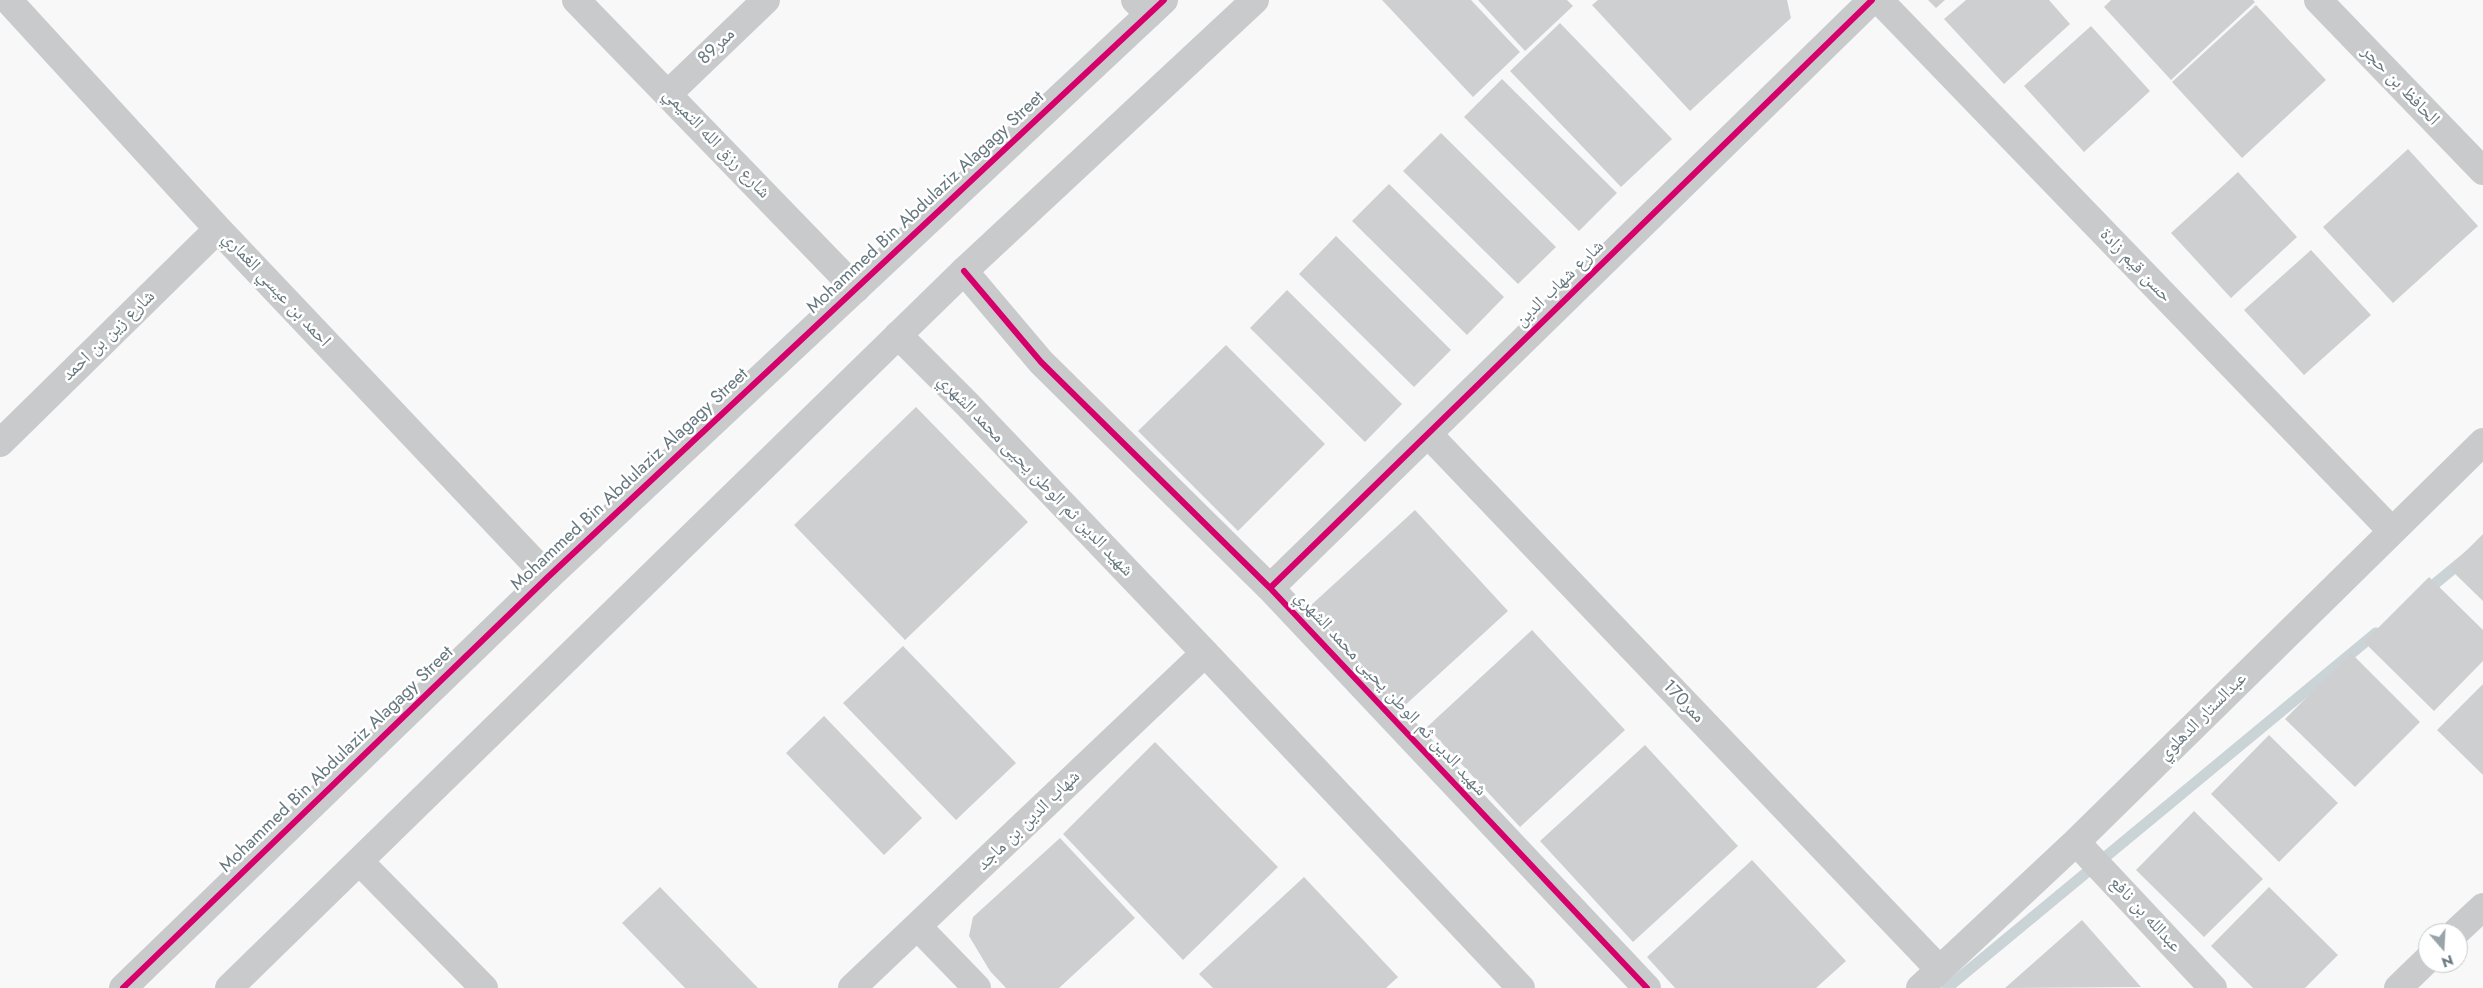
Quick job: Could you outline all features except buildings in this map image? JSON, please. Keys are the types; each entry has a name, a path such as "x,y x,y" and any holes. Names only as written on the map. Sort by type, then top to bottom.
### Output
{"street":[{"name":"احمد بن عيسي الغماري","path":"8,0 218,229 548,578"},
{"name":"شارع رزق الله التميمي","path":"576,0 856,289"},
{"name":"ممر89","path":"668,94 766,0"},
{"path":"229,988 964,271 1255,0"},
{"name":"شارع شهاب الدين","path":"1270,588 1872,0"},
{"name":"حسن قيم زادة","path":"1879,0 2392,531"},
{"name":"الحافظ بن حجر","path":"2318,0 2483,171"},
{"name":"Mohammed Bin Abdulaziz Alagagy Street","path":"123,988 548,578 856,289 1149,5"},
{"name":"شارع زين بن احمد","path":"0,443 218,229"},
{"name":"شهيد الدين ثم الوطن يحيى محمد الشهري","path":"964,271 1041,362 1270,588 1647,988"},
{"name":"شهيد الدين ثم الوطن يحيى محمد الشهري","path":"898,335 967,404 1205,653 1521,988"},
{"name":"ممر170","path":"1428,434 1929,979"},
{"name":"عبدالستار الدهلوي","path":"1929,979 2076,842 2483,442"},
{"name":"شهاب الدين بن ماجد","path":"852,988 1205,653"},
{"name":"عبدالله بن نافع","path":"2076,842 2213,988"},
{"path":"360,862 484,988"},
{"path":"2466,923 2483,907"},
{"path":"918,927 977,988"},
{"path":"2398,988 2418,969"}],"waterway":[{"path":"2425,592 2483,544"},
{"path":"1947,988 2376,633"}],"cycle path":[{"path":"123,988 548,577 1164,0"},
{"path":"1270,588 1872,0"},
{"path":"964,271 1041,362 1270,588 1647,988"}]}
